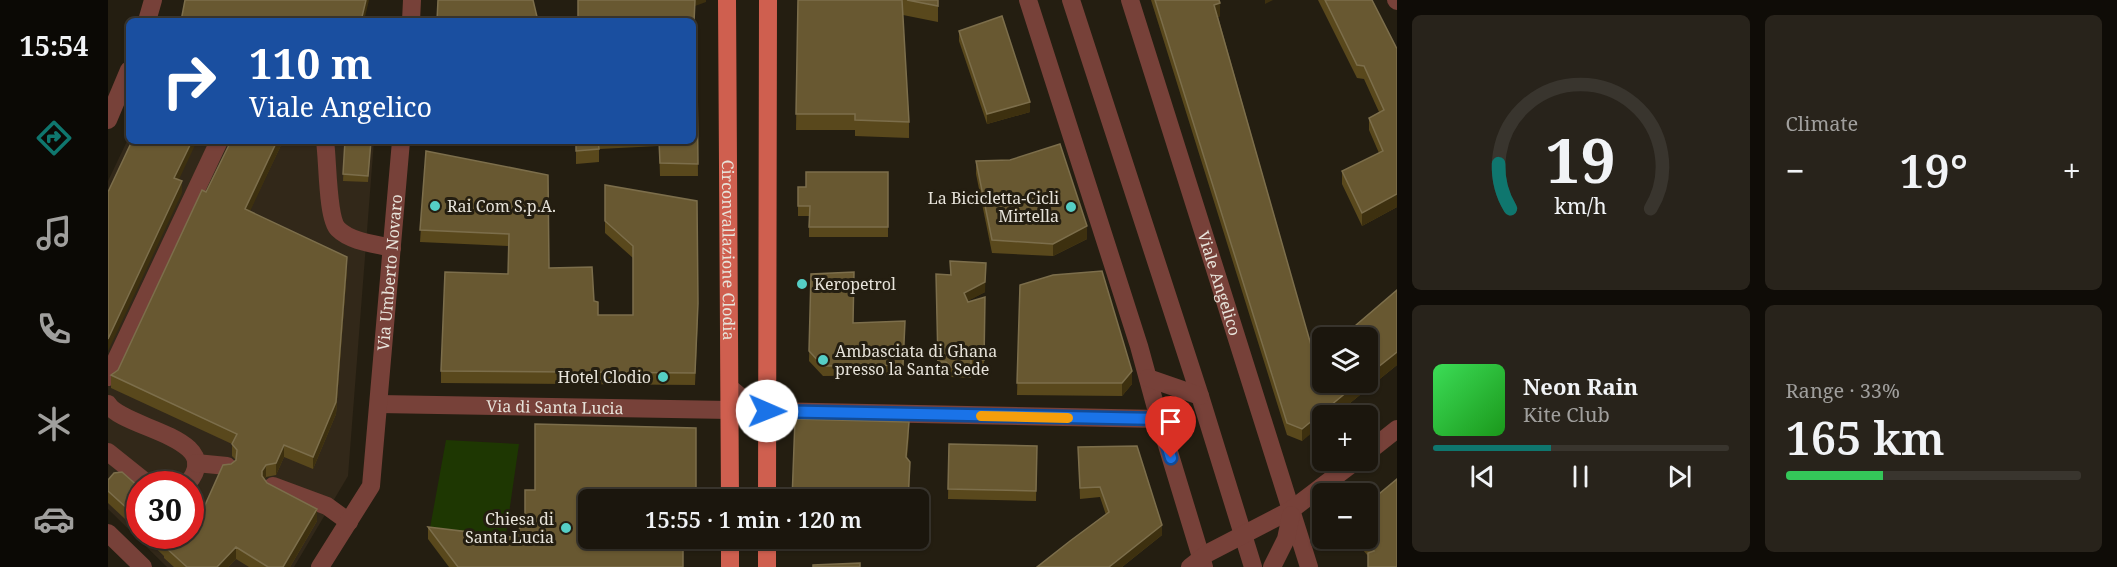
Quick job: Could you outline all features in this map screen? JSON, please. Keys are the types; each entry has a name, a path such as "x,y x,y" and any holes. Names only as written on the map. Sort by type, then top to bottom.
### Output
{"main road":[{"name":"Circonvallazione Clodia","path":"727,0 730,489"},
{"path":"767,489 768,0"},
{"path":"730,549 730,567"},
{"path":"767,549 767,567"}],"street":[{"path":"148,18 153,0"},
{"path":"411,18 412,0"},
{"path":"1028,0 1148,378 1198,564 1244,535 1291,510 1342,471"},
{"path":"1071,0 1253,567"},
{"name":"Viale Angelico","path":"1130,0 1309,567"},
{"path":"108,120 126,77"},
{"path":"108,377 218,144"},
{"path":"325,144 331,213 338,229 365,241 392,248"},
{"name":"Via Umberto Novaro","path":"320,567 371,486 401,144"},
{"path":"1148,378 1200,396"},
{"path":"730,388 748,404 767,411 1159,419"},
{"path":"108,404 111,409 124,417 184,445 193,453 196,463 194,471"},
{"name":"Via di Santa Lucia","path":"379,404 730,410"},
{"path":"1378,444 1397,429"},
{"path":"108,452 132,471"},
{"path":"196,463 227,466"},
{"path":"273,486 327,506 349,522"},
{"path":"1272,567 1288,532 1291,510"},
{"path":"108,533 143,567"}],"shaded area":[{"path":"126,143 374,144 348,476 294,567 167,567 149,549 204,549 204,471 126,471 126,527 108,509 108,181"}],"green space":[{"path":"446,440 519,444 504,548 428,539"}],"building":[{"path":"185,0 366,0 362,18 182,18"},
{"path":"438,0 533,0 537,18 437,18"},
{"path":"578,0 695,0 694,18 578,18"},
{"path":"798,0 902,0 909,122 855,120 855,114 796,114"},
{"path":"907,0 938,0 938,6"},
{"path":"1155,0 1219,0 1220,3 1214,5 1312,348 1312,393 1346,393 1331,405 1312,405 1312,421 1302,429 1287,423"},
{"path":"1325,0 1372,0 1397,49 1397,194 1362,213 1342,171 1383,151 1369,118 1384,110 1364,66 1357,65"},
{"path":"1002,16 1030,102 987,114 959,31"},
{"path":"697,80 698,164 660,163 659,144 696,144"},
{"path":"131,144 191,144 174,178 182,181 108,339 108,192"},
{"path":"230,144 276,144 245,209 347,257 336,402 313,457 284,445 276,463 266,465 262,471 262,476 267,483 317,509 283,567 268,567 236,547 217,567 187,567 167,549 204,549 204,506 223,465 231,464 236,460 237,450 232,444 237,434 111,375 118,370 202,190 206,192"},
{"path":"345,144 371,144 368,176 343,174"},
{"path":"576,144 598,144 599,149 576,151"},
{"path":"1060,144 1087,226 1053,244 992,240 976,161 1010,160"},
{"path":"426,151 548,175 549,268 592,267 594,301 598,302 598,315 633,315 633,246 605,221 605,185 697,201 698,303 695,373 441,371 445,272 508,274 509,234 420,230"},
{"path":"806,172 888,172 888,227 809,227 810,206 798,206 798,187 806,187"},
{"path":"950,261 986,263 985,282 964,293 968,302 985,297 984,360 971,359 971,367 951,367 946,362 938,362 936,274 951,275"},
{"path":"1102,271 1132,371 1122,383 1017,383 1020,285 1053,275"},
{"path":"854,272 853,323 905,321 903,365 823,366 809,351 811,274"},
{"path":"1397,290 1397,352 1378,367 1378,327 1354,327"},
{"path":"795,419 909,422 906,457 910,462 909,489 792,489"},
{"path":"535,424 696,428 696,489 578,489 578,549 683,549 683,567 458,567 428,527 511,537 525,523 525,490 535,490"},
{"path":"949,444 1037,446 1036,491 948,489"},
{"path":"1137,446 1162,525 1109,567 1037,567 1109,512 1100,487 1080,488 1078,447"},
{"path":"122,472 126,476 126,507 108,491 108,480 114,473"},
{"path":"1397,479 1397,567 1368,567 1368,553 1374,551 1372,549 1378,549 1378,495"},
{"path":"860,563 860,567 813,567 813,565"}],"slow traffic":[{"path":"981,416 1068,418"}],"place":[{"name":"Rai Com S.p.A.","path":"435,206"},
{"name":"La Bicicletta-Cicli Mirtella","path":"1071,207"},
{"name":"Keropetrol","path":"802,284"},
{"name":"Ambasciata di Ghana presso la Santa Sede","path":"823,360"},
{"name":"Hotel Clodio","path":"663,377"},
{"name":"Chiesa di Santa Lucia","path":"566,528"}],"route":[{"path":"767,411 1159,419 1171,458"}]}
